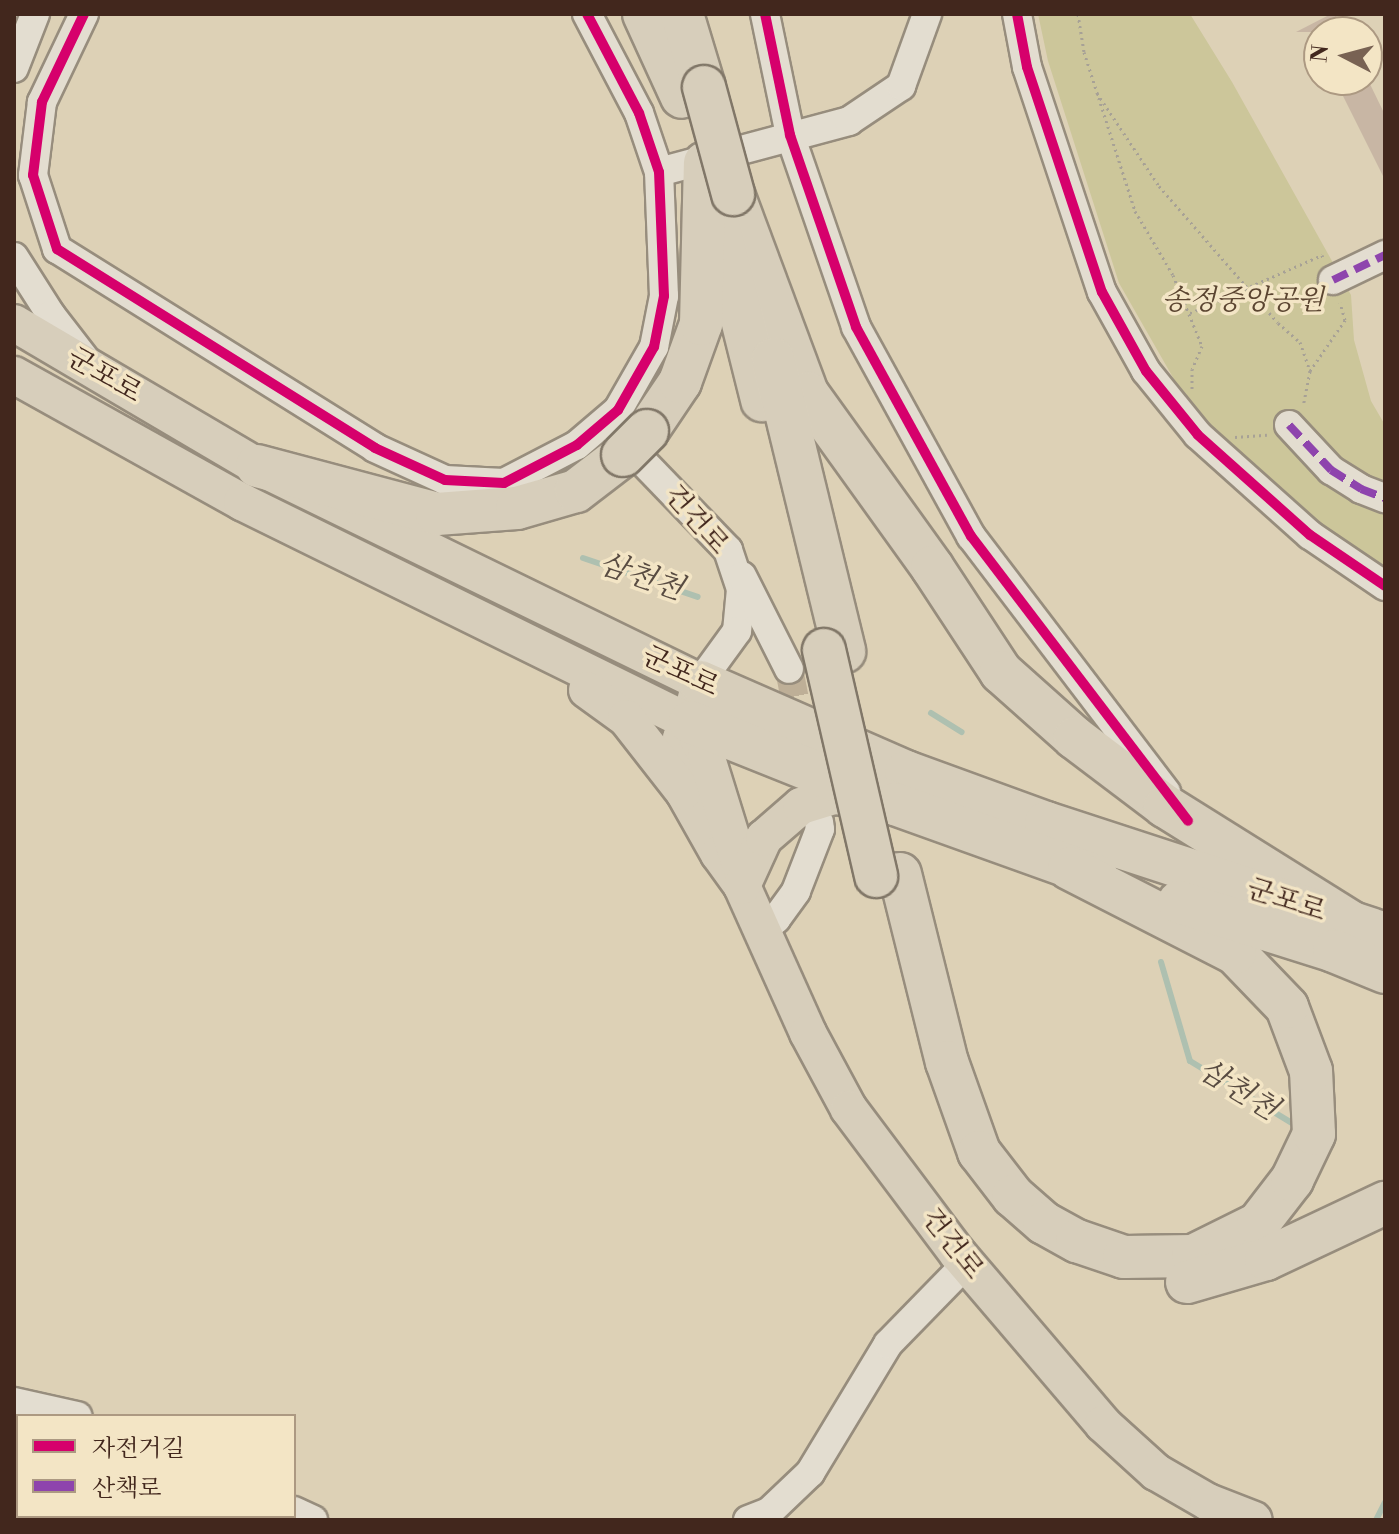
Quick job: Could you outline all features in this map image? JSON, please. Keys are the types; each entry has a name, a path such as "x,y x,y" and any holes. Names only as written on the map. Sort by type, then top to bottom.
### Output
{"highway":[{"path":"644,14 693,92"},
{"path":"682,14 693,92 717,185 819,657 947,1062 979,1152 1013,1196 1044,1223 1077,1241 1124,1257 1193,1256 1258,1224 1292,1180 1314,1134 1311,1071 1287,1007 1235,953 1069,868"},
{"path":"257,466 437,514 517,508 576,491 625,436 680,382 701,324 705,242 717,185"},
{"path":"717,185 807,393 924,555 1001,672 1075,738 1188,821 1368,928"},
{"name":"군포로","path":"695,702 895,804 1069,868 1334,951 1385,972"},
{"name":"군포로","path":"695,702 1046,823 1368,928"},
{"path":"888,875 924,1066 961,1160 991,1205 1026,1239 1121,1279 1192,1283 1266,1259 1385,1203"}],"main road":[{"name":"군포로","path":"14,323 257,466 695,702"},
{"name":"군포로","path":"14,375 242,502 572,664 695,702"},
{"path":"572,664 572,680 626,718 685,794"},
{"name":"건건로","path":"695,702 681,738 685,794 711,842 742,886 808,1033 849,1109 966,1264 1103,1424 1145,1463 1208,1502 1254,1520"},
{"name":"건건로","path":"695,702 706,755 739,857 742,886"},
{"path":"742,886 764,838 801,806 834,796 895,804"}],"street":[{"path":"14,68 35,14"},
{"path":"84,14 42,102 33,175 57,249 375,448 445,480 504,483 577,445 625,436 618,410 654,347 664,296 659,172 639,113 587,14"},
{"path":"765,14 790,135 856,327 971,536 1188,821"},
{"path":"659,172 849,121 901,86 927,14"},
{"path":"1017,14 1027,67 1102,292 1146,371 1198,435 1310,535 1385,586"},
{"path":"1333,280 1385,255"},
{"path":"14,257 51,315 93,369"},
{"path":"1289,425 1331,470 1361,489 1385,498"},
{"name":"건건로","path":"625,436 728,550 741,589 737,631 695,702"},
{"path":"728,550 819,657"},
{"path":"762,930 776,919 796,891 820,829 819,822"},
{"path":"748,1520 769,1512 810,1473 888,1344 966,1264"},
{"path":"14,1402 68,1414"}],"path":[{"path":"1078,14 1084,52 1135,211 1173,275 1202,346 1192,369 1195,402"},
{"path":"1097,93 1159,186 1278,323 1297,338 1310,371"},
{"path":"1189,313 1322,255 1333,280 1345,320 1310,371 1303,405 1289,425 1261,437 1227,436"}],"green space":[{"name":"송정중앙공원","path":"1038,14 1190,14 1232,82 1351,295 1354,340 1371,401 1385,425 1385,576 1318,531 1203,430 1119,283 1048,61"}],"building":[{"path":"1343,96 1376,96 1385,115 1385,180"}],"waterway":[{"name":"삼천천","path":"583,558 698,597"},
{"name":"삼천천","path":"931,713 961,732"},
{"name":"삼천천","path":"1161,962 1190,1061 1292,1123"},
{"name":"삼천천","path":"1376,1520 1385,1502"}],"tunnel":[{"path":"789,669 802,735"}],"marked path":[{"path":"1333,280 1385,255"},
{"path":"1289,425 1331,470 1361,489 1385,498"}],"cycle path":[{"path":"84,14 42,102 33,175 57,249 375,448 445,480 504,483 577,445 618,410 654,347 664,296 659,172 639,113 587,14"},
{"path":"765,14 790,135 856,327 971,536 1188,821"},
{"path":"1017,14 1027,67 1102,292 1146,371 1198,435 1310,535 1385,586"}]}
